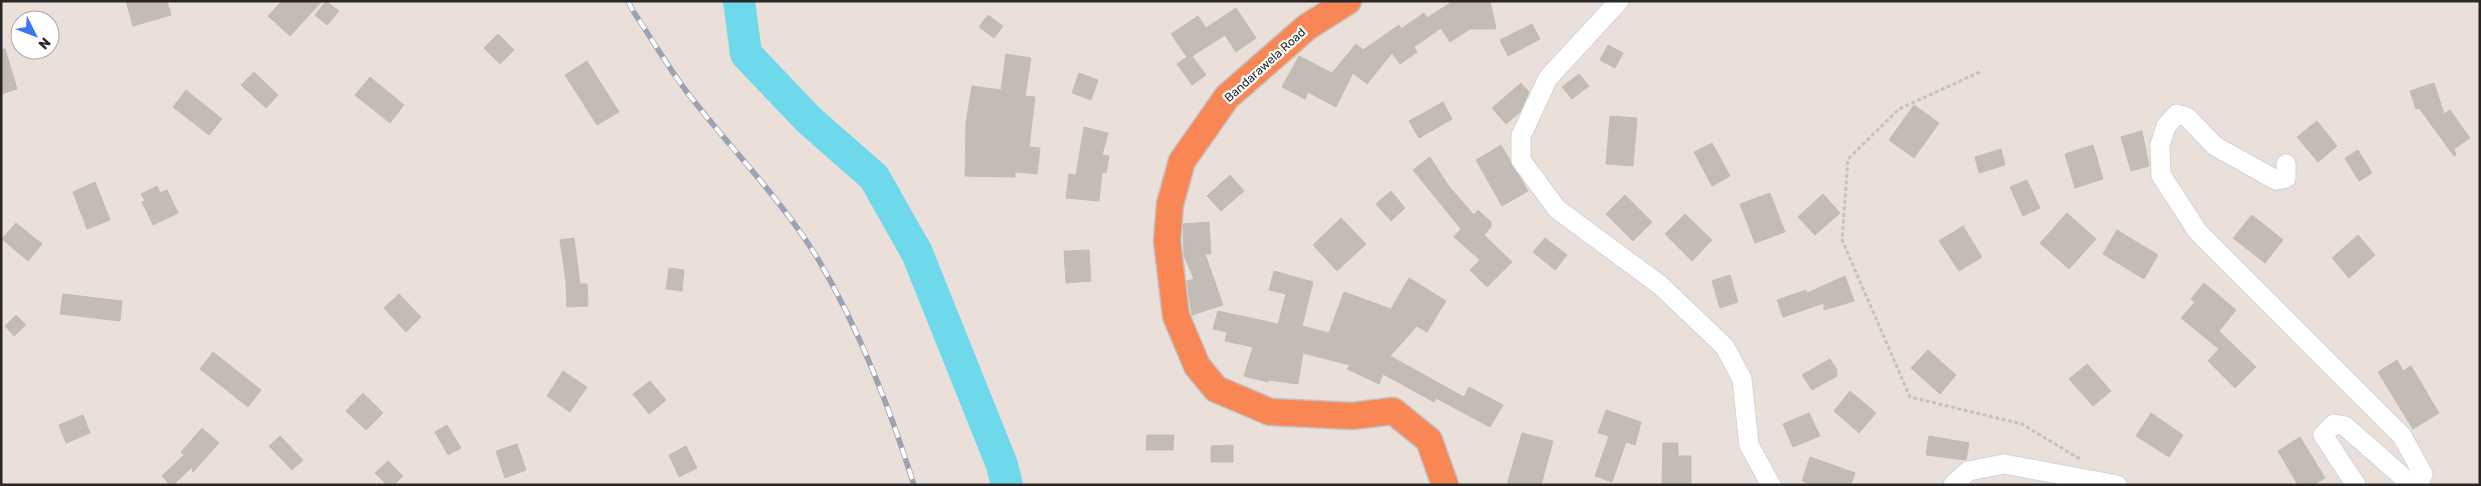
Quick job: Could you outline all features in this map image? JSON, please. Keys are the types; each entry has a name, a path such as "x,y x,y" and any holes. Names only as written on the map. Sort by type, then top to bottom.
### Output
{"highway":[{"name":"Bandarawela Road","path":"1348,1 1307,27 1227,97 1182,161 1170,204 1167,241 1176,316 1198,366 1216,389 1270,412 1352,416 1392,411 1429,440 1445,485"}],"lane":[{"path":"1619,1 1548,78 1521,136 1521,160 1557,209 1660,285 1725,347 1742,379 1749,445 1771,485"},
{"path":"2286,164 2286,178 2276,180 2215,146 2187,117 2177,114 2166,126 2160,145 2161,176 2198,232 2402,436 2423,474 2418,485"},
{"path":"2356,485 2323,435 2334,424 2345,426 2412,485"},
{"path":"1953,485 1968,471 2004,464 2117,485"}],"path":[{"path":"1980,72 1900,109 1848,159 1842,240 1910,397 2022,424 2082,459"}],"building":[{"path":"126,1 167,1 171,15 133,26"},
{"path":"282,1 322,1 290,36 268,16"},
{"path":"326,1 339,11 327,25 315,15"},
{"path":"1453,1 1490,1 1496,29 1470,29 1450,42 1441,28 1414,47 1417,52 1400,64 1392,53 1367,84 1353,73 1336,107 1308,92 1305,99 1282,87 1299,56 1332,73 1356,44 1363,50 1399,25 1401,29 1424,13 1427,18"},
{"path":"1236,8 1256,38 1236,52 1225,35 1192,56 1206,75 1192,85 1177,64 1187,57 1171,34 1198,16 1206,28"},
{"path":"988,15 1003,26 994,38 979,27"},
{"path":"1532,24 1540,39 1508,56 1500,40"},
{"path":"498,34 514,50 500,64 484,48"},
{"path":"1608,45 1623,53 1615,68 1600,60"},
{"path":"5,49 17,89 1,94 1,50"},
{"path":"1006,54 1031,58 1025,96 1035,97 1029,147 1040,148 1037,174 1015,172 1015,177 965,176 966,123 972,86 1001,90"},
{"path":"587,61 619,112 597,125 565,75"},
{"path":"254,72 278,95 266,108 241,85"},
{"path":"1079,73 1098,80 1091,100 1072,93"},
{"path":"1579,74 1589,86 1572,99 1562,87"},
{"path":"370,77 404,105 390,123 355,95"},
{"path":"1521,83 1529,92 1520,112 1506,124 1492,108"},
{"path":"2434,83 2444,114 2450,110 2470,138 2454,149 2456,155 2454,156 2419,108 2416,109 2410,91"},
{"path":"186,90 222,119 209,135 173,107"},
{"path":"1443,102 1452,119 1419,138 1409,121"},
{"path":"1914,105 1939,123 1914,158 1889,140"},
{"path":"1610,116 1637,118 1633,166 1606,164"},
{"path":"2317,121 2337,146 2318,162 2297,137"},
{"path":"1084,127 1108,133 1102,155 1109,156 1106,173 1102,172 1099,201 1066,198 1069,174 1076,175"},
{"path":"2142,131 2149,166 2131,171 2121,137"},
{"path":"1712,143 1730,176 1712,186 1694,152"},
{"path":"1501,145 1528,191 1502,206 1476,160"},
{"path":"2093,145 2103,179 2075,188 2065,154"},
{"path":"2001,149 2005,165 1979,173 1975,157"},
{"path":"2358,150 2372,173 2359,181 2345,158"},
{"path":"1430,157 1448,185 1474,215 1478,210 1491,222 1491,227 1484,235 1512,262 1487,287 1470,270 1480,260 1454,237 1461,229 1413,170"},
{"path":"1230,175 1244,191 1221,211 1207,196"},
{"path":"2027,180 2040,208 2023,216 2010,187"},
{"path":"95,182 110,220 87,229 73,192"},
{"path":"157,186 160,193 167,190 178,213 153,225 142,202 145,201 141,194"},
{"path":"1391,191 1405,208 1391,221 1376,204"},
{"path":"1770,193 1785,232 1755,243 1740,204"},
{"path":"1823,194 1840,213 1815,235 1798,217"},
{"path":"1625,195 1652,222 1633,241 1606,214"},
{"path":"2067,213 2096,239 2069,269 2040,243"},
{"path":"1685,214 1712,240 1692,261 1665,234"},
{"path":"2252,215 2283,240 2265,263 2233,238"},
{"path":"1341,218 1366,244 1337,271 1313,245"},
{"path":"1209,222 1211,254 1205,254 1223,305 1192,315 1187,281 1194,279 1184,256 1183,224"},
{"path":"16,223 42,244 28,261 2,239"},
{"path":"1963,226 1982,257 1959,271 1939,241"},
{"path":"2117,230 2158,255 2144,279 2103,254"},
{"path":"2358,235 2375,255 2349,278 2332,258"},
{"path":"574,238 580,284 587,284 588,306 567,307 566,281 560,240"},
{"path":"1545,238 1567,255 1555,270 1533,252"},
{"path":"1089,250 1091,281 1066,283 1064,251"},
{"path":"669,268 684,270 682,291 666,289"},
{"path":"1274,271 1313,282 1302,326 1329,333 1344,292 1391,309 1409,278 1446,301 1427,332 1417,326 1390,356 1464,397 1469,387 1503,405 1490,427 1436,398 1434,402 1383,374 1379,384 1347,369 1350,365 1303,353 1298,384 1269,380 1268,382 1244,376 1253,347 1225,341 1227,332 1213,329 1218,311 1278,324 1286,294 1269,290"},
{"path":"1730,275 1738,302 1720,308 1712,281"},
{"path":"1845,276 1854,301 1824,310 1824,303 1783,317 1777,300 1806,290 1807,293"},
{"path":"2204,283 2236,310 2219,331 2256,367 2235,388 2208,361 2219,349 2181,318 2195,302 2191,299"},
{"path":"63,294 122,301 120,321 60,314"},
{"path":"399,294 421,317 406,332 384,308"},
{"path":"16,315 26,325 14,336 5,326"},
{"path":"1928,350 1956,375 1940,394 1911,368"},
{"path":"213,352 261,390 248,407 200,369"},
{"path":"1830,359 1837,370 1837,376 1812,390 1802,375"},
{"path":"2397,360 2403,371 2411,366 2439,413 2413,429 2378,372"},
{"path":"2087,364 2111,391 2093,406 2069,379"},
{"path":"563,371 587,387 570,412 547,396"},
{"path":"650,381 666,400 649,414 633,394"},
{"path":"1850,391 1876,413 1859,433 1834,411"},
{"path":"363,393 383,413 366,430 346,411"},
{"path":"1606,410 1641,422 1635,445 1626,442 1612,482 1595,476 1609,436 1598,433"},
{"path":"1809,413 1820,436 1793,447 1783,424"},
{"path":"2151,413 2183,435 2169,457 2136,436"},
{"path":"83,415 90,433 66,443 59,425"},
{"path":"447,425 461,448 448,455 435,432"},
{"path":"202,428 219,443 193,472 192,467 173,485 170,485 162,476 184,455 181,452"},
{"path":"1522,433 1553,441 1541,485 1507,485"},
{"path":"1147,435 1174,435 1173,450 1146,450"},
{"path":"280,436 303,460 292,470 269,446"},
{"path":"1929,436 1969,443 1966,460 1926,455"},
{"path":"2300,437 2325,478 2313,485 2298,485 2278,451"},
{"path":"1663,443 1678,443 1678,456 1691,456 1691,485 1662,485"},
{"path":"517,444 526,470 505,478 496,451"},
{"path":"1233,445 1233,462 1211,462 1211,446"},
{"path":"686,446 697,468 679,477 669,455"},
{"path":"1810,457 1855,473 1851,485 1812,485 1802,481"},
{"path":"388,461 403,476 394,485 387,485 375,473"}],"waterway":[{"path":"739,1 746,54 809,120 874,177 917,253 1002,465 1007,485"}],"railway":[{"path":"628,1 682,86 789,216 818,259 847,314 872,369 914,485"}]}
